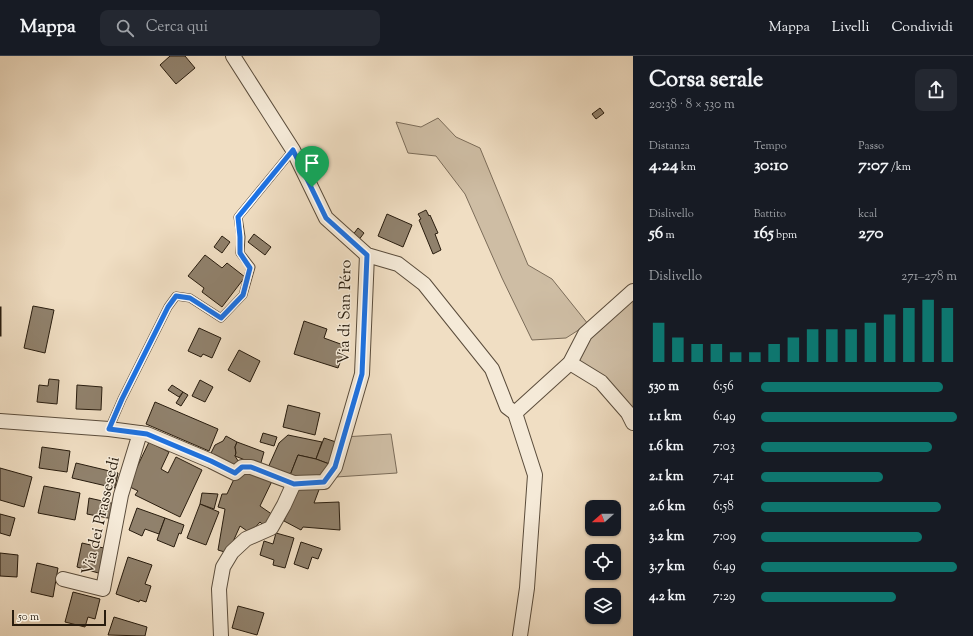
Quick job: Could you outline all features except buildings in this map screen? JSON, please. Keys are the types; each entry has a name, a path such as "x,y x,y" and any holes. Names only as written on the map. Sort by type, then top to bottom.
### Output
{"street":[{"name":"Via di San Péro","path":"233,56 293,150 326,218 367,255 362,374 335,467 324,482 294,484"},
{"path":"367,255 398,264 424,284 492,369 507,407 515,413 535,475 527,588 520,636"},
{"path":"515,413 570,363 585,334 633,291"},
{"path":"570,363 601,382 628,414 633,423"},
{"path":"0,420 109,429 147,434 211,461 235,473 242,467 251,467 294,484 271,528 246,539 232,552 223,567 219,589 221,636"},
{"name":"Via dei Prassesedi","path":"63,579 103,589 121,495 140,433"}],"lane":[{"path":"109,429 168,307 176,296 190,298 221,318 243,295 250,268 240,253 238,217 293,150"}],"shaded area":[{"path":"438,118 456,137 480,148 528,265 552,279 588,324 566,338 532,340 502,278 465,194 436,156 408,153 396,122 421,127"},
{"path":"633,294 633,411 573,362 587,335"},
{"path":"391,434 397,473 336,477 344,437"}],"route":[{"path":"293,150 312,187 326,218 367,255 362,374 335,467 324,482 294,484 251,467 242,467 235,473 211,461 147,434 109,429 122,399 168,307 176,296 190,298 221,318 243,295 250,268 240,253 238,217 293,150"}]}
